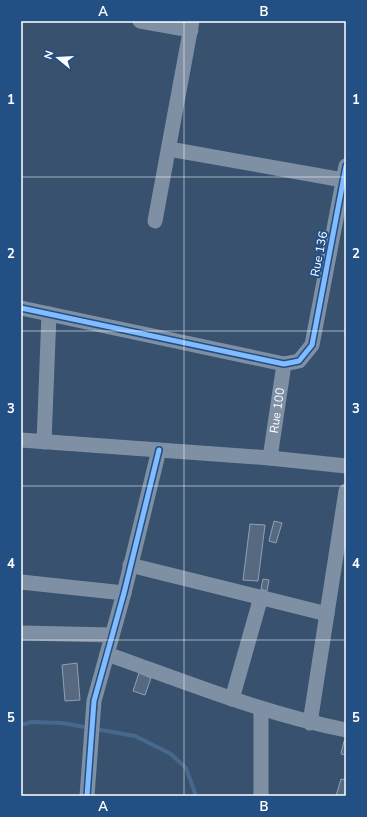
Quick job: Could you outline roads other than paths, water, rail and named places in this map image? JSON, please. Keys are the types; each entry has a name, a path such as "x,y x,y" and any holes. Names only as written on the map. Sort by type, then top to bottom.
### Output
{"street":[{"path":"140,21 192,26 155,221"},
{"path":"169,149 345,173"},
{"name":"Rue 136","path":"284,364 300,361 312,345 343,200 345,173"},
{"path":"21,308 284,364"},
{"path":"44,442 49,314"},
{"name":"Rue 100","path":"270,458 284,364"},
{"path":"21,440 270,458 346,466"},
{"path":"87,796 94,701 124,592 159,450"},
{"path":"310,723 346,497"},
{"path":"130,565 327,614"},
{"path":"21,582 124,592"},
{"path":"232,699 261,597"},
{"path":"21,633 112,635"},
{"path":"107,654 261,709 310,723 346,730"},
{"path":"261,709 261,796"}],"waterway":[{"path":"21,725 31,722 62,723 135,736 171,754 186,768 196,796"}]}
